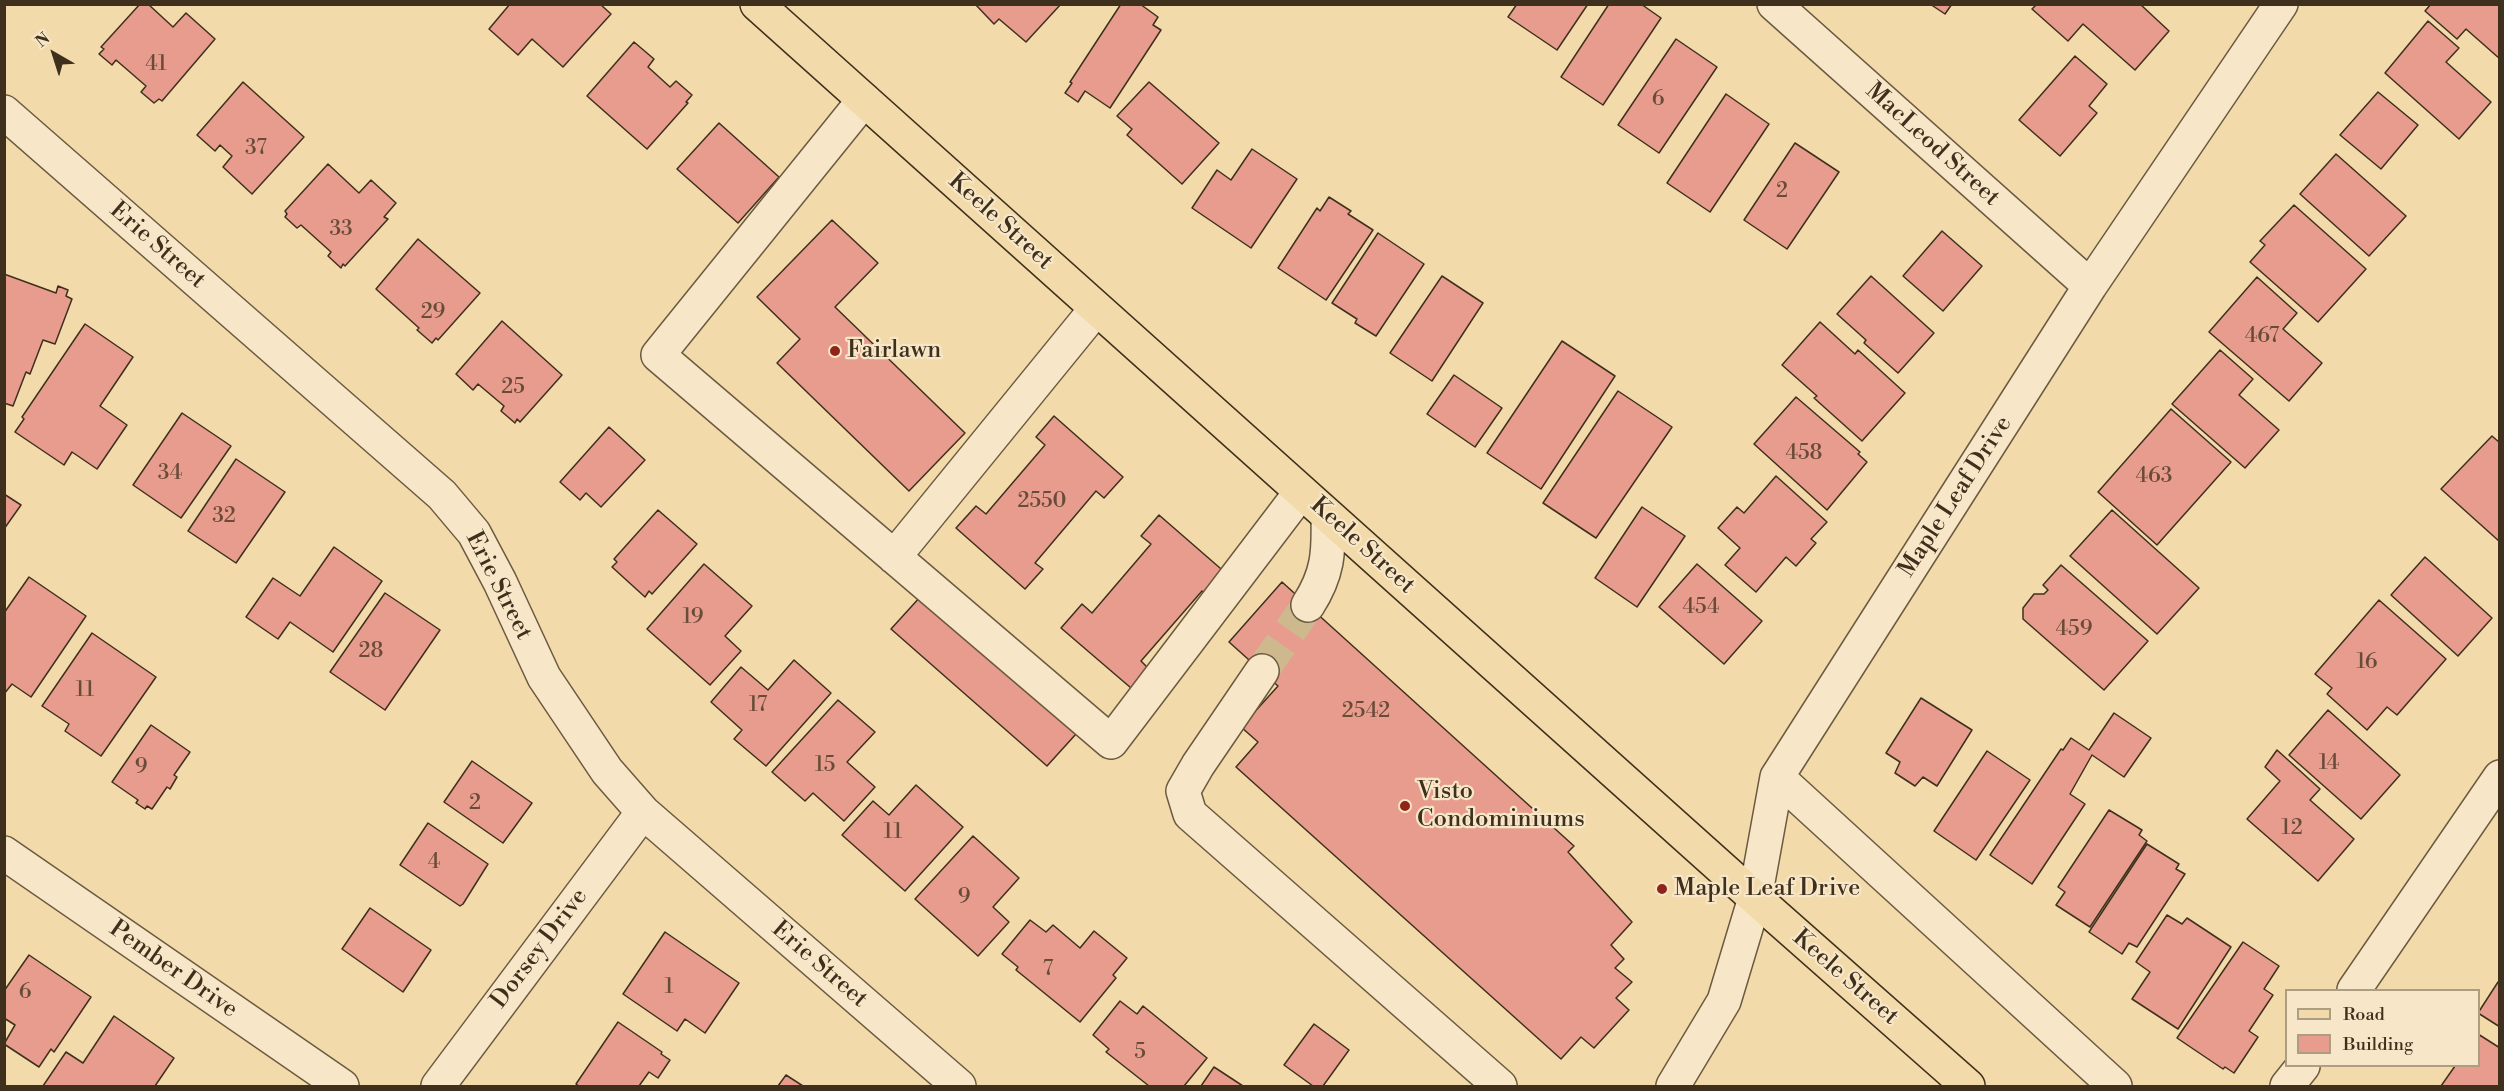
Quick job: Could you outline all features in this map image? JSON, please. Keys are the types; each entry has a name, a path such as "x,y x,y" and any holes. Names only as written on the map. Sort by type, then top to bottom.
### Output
{"main road":[{"name":"Keele Street","path":"757,4 1968,1086"}],"street":[{"name":"MacLeod Street","path":"1774,4 2090,286"},
{"name":"Maple Leaf Drive","path":"1673,1086 1724,1001 1755,898 1777,777 2090,286 2281,4"},
{"path":"864,100 658,355 1111,742 1301,492"},
{"name":"Erie Street","path":"4,112 442,495 474,533 500,582 544,677 607,771 643,812 959,1086"},
{"path":"894,556 1096,309"},
{"path":"1308,605 1322,582 1329,553 1328,516"},
{"path":"1262,671 1183,791 1190,814 1500,1086"},
{"path":"1777,777 2115,1086"},
{"path":"2355,989 2499,777"},
{"name":"Dorsey Drive","path":"438,1086 643,812"},
{"name":"Pember Drive","path":"4,853 342,1086"},
{"path":"2287,1086 2301,1067"}],"building":[{"path":"140,4 148,4 173,27 186,13 215,39 162,101 159,99 154,103 141,92 146,86 116,60 112,65 99,54 104,49 101,47"},
{"path":"510,4 600,4 611,14 563,67 532,39 518,55 489,29"},
{"path":"975,4 1061,4 1026,42 999,19 994,24"},
{"path":"1121,4 1140,4 1158,17 1153,25 1161,30 1110,108 1085,91 1078,102 1065,93"},
{"path":"1517,4 1588,4 1557,50 1508,17"},
{"path":"1609,4 1641,4 1661,18 1603,105 1561,77"},
{"path":"1930,4 1952,4 1945,14"},
{"path":"2037,4 2140,4 2169,31 2135,70 2083,24 2068,41 2032,9"},
{"path":"2431,4 2500,4 2500,59 2466,29 2457,39 2425,11"},
{"path":"2428,21 2459,48 2446,62 2491,102 2459,139 2385,73"},
{"path":"1676,39 1717,67 1659,153 1618,125"},
{"path":"634,42 654,59 648,67 670,87 676,81 692,95 686,102 688,103 647,149 587,96"},
{"path":"2075,56 2107,84 2089,106 2097,113 2060,156 2019,120"},
{"path":"243,82 304,137 252,194 223,167 232,156 220,145 215,151 197,135"},
{"path":"1149,82 1219,143 1182,184 1127,135 1132,129 1117,116"},
{"path":"2378,92 2418,125 2381,169 2340,135"},
{"path":"1726,94 1769,124 1710,212 1667,183"},
{"path":"719,123 779,177 738,223 677,169"},
{"path":"1795,143 1839,172 1787,249 1744,220"},
{"path":"1252,149 1297,179 1251,248 1192,208 1217,170 1231,180"},
{"path":"2336,154 2406,216 2369,256 2300,194"},
{"path":"328,164 359,193 371,180 396,203 384,217 388,219 341,268 328,256 331,252 301,225 297,228 285,217 287,214 285,211"},
{"path":"1329,197 1351,211 1348,214 1373,230 1326,300 1278,268 1317,208 1320,211"},
{"path":"2294,205 2366,269 2318,322 2250,262 2265,245 2260,241"},
{"name":"Fairlawn","path":"832,220 878,263 835,307 965,433 909,491 777,363 800,339 757,297"},
{"path":"1942,231 1982,266 1943,311 1903,276"},
{"path":"1378,233 1424,264 1376,336 1355,323 1357,319 1332,303"},
{"path":"418,239 480,293 438,340 436,338 432,343 376,289"},
{"path":"4,274 56,293 58,286 68,290 66,296 72,299 55,344 43,340 30,374 26,372 13,406 4,403"},
{"path":"1442,276 1483,303 1432,381 1390,353"},
{"path":"1871,276 1934,333 1898,373 1864,343 1866,340 1837,314"},
{"path":"2257,277 2297,313 2283,329 2322,363 2289,401 2209,332"},
{"path":"502,321 562,375 520,422 517,419 515,423 501,411 504,406 478,384 473,390 456,374"},
{"path":"1820,322 1855,354 1858,350 1905,393 1862,441 1814,398 1817,396 1782,365"},
{"path":"85,324 133,357 100,406 127,425 97,469 72,452 64,465 15,432 24,419 22,417"},
{"path":"1562,341 1615,376 1541,489 1487,453"},
{"path":"2220,350 2253,379 2239,395 2279,430 2245,468 2172,404"},
{"path":"1454,375 1502,408 1475,447 1427,414"},
{"path":"1618,391 1672,427 1596,538 1543,503"},
{"path":"1796,397 1860,452 1858,454 1867,462 1827,510 1754,444"},
{"path":"2171,409 2231,462 2157,545 2098,492"},
{"path":"182,413 231,446 181,518 133,485"},
{"path":"1054,416 1123,477 1104,498 1096,491 1035,563 1043,569 1025,589 956,528 976,506 986,514 1045,445 1036,437"},
{"path":"609,427 645,460 601,507 586,493 580,500 560,482"},
{"path":"2492,436 2500,443 2500,542 2441,489"},
{"path":"236,459 285,492 236,563 188,531"},
{"path":"1776,476 1827,522 1811,539 1816,543 1796,566 1786,557 1756,592 1725,565 1740,548 1718,528 1737,507 1744,513"},
{"path":"4,494 21,505 4,529"},
{"path":"1642,507 1685,536 1637,607 1595,578"},
{"path":"658,510 697,544 652,594 649,591 645,597 612,567 617,562 614,559"},
{"path":"2112,510 2199,588 2157,634 2070,556"},
{"path":"1159,515 1228,575 1210,598 1202,591 1141,661 1148,668 1131,688 1061,628 1082,604 1092,613 1151,544 1141,536"},
{"path":"334,547 382,581 333,652 290,622 278,639 246,617 273,578 300,596"},
{"path":"2425,557 2492,618 2458,656 2391,595"},
{"path":"704,564 752,606 725,636 741,651 710,685 647,629"},
{"path":"1697,564 1762,621 1724,664 1659,607"},
{"path":"2061,565 2148,641 2104,690 2023,619 2023,608 2034,594 2044,594 2048,590 2043,585"},
{"path":"29,577 86,616 31,697 12,684 4,694 4,613"},
{"name":"Visto Condominiums","path":"1282,582 1574,846 1568,852 1632,922 1611,945 1624,959 1615,968 1632,982 1616,998 1629,1010 1594,1048 1581,1037 1561,1059 1236,767 1258,742 1241,727 1278,686 1229,642"},
{"path":"385,593 440,630 385,710 330,672"},
{"path":"921,596 1076,734 1047,766 891,629"},
{"path":"2379,600 2446,659 2397,715 2387,707 2367,730 2327,694 2332,688 2315,674"},
{"path":"92,633 156,677 101,756 65,731 69,724 42,706"},
{"path":"794,660 831,693 766,766 734,739 742,730 711,702 741,667 768,690"},
{"path":"1921,698 1972,730 1937,786 1923,777 1915,786 1895,773 1900,762 1886,753"},
{"path":"838,700 875,732 847,762 875,787 844,821 813,793 805,801 772,772"},
{"path":"2328,710 2400,775 2361,819 2289,755"},
{"path":"2114,713 2151,738 2124,777 2092,755 2070,794 2085,804 2032,884 1990,855 2061,749 2063,750 2071,738 2089,750"},
{"path":"151,725 190,752 174,775 177,777 170,789 167,787 152,809 147,806 145,809 136,803 138,800 112,782"},
{"path":"2277,750 2320,789 2310,800 2354,839 2318,881 2247,819 2280,781 2265,767"},
{"path":"1987,751 2030,780 1976,860 1934,831"},
{"path":"472,761 532,803 503,843 444,802"},
{"path":"916,785 963,827 905,891 842,835 873,801 889,815"},
{"path":"2109,810 2142,830 2139,835 2147,841 2090,927 2056,905 2065,892 2058,887"},
{"path":"428,823 488,864 460,906 400,865"},
{"path":"973,836 1019,878 993,907 1009,922 978,956 915,899"},
{"path":"2147,844 2179,864 2176,869 2185,874 2137,947 2129,943 2122,954 2089,932"},
{"path":"370,908 431,950 403,992 342,949"},
{"path":"2167,915 2182,924 2187,918 2231,947 2178,1029 2132,999 2150,972 2136,962"},
{"path":"1030,920 1046,932 1053,925 1080,948 1094,931 1127,958 1113,975 1116,978 1080,1022 1016,970 1018,967 1002,954"},
{"path":"665,932 739,983 705,1033 685,1019 677,1031 623,994"},
{"path":"2243,942 2279,966 2264,989 2273,995 2249,1031 2258,1037 2234,1073 2225,1067 2223,1069 2177,1038"},
{"path":"29,955 91,997 54,1052 51,1049 39,1067 4,1044 15,1025 4,1018 4,991"},
{"path":"2498,982 2500,983 2500,1027 2480,1014 2480,1010"},
{"path":"1120,1001 1137,1014 1143,1006 1207,1058 1184,1086 1149,1086 1106,1052 1109,1049 1093,1035"},
{"path":"114,1016 174,1058 155,1086 43,1086 66,1052 83,1063"},
{"path":"618,1022 670,1060 658,1078 649,1072 639,1086 579,1086 576,1084"},
{"path":"1314,1024 1349,1050 1323,1086 1313,1086 1284,1065"},
{"path":"2480,1035 2500,1048 2500,1086 2441,1086 2454,1067 2480,1067"},
{"path":"1214,1067 1243,1086 1201,1086"},
{"path":"786,1075 803,1086 778,1086"}],"tunnel":[{"path":"1262,671 1308,605"}],"place":[{"name":"Fairlawn","path":"835,351"},
{"name":"Visto Condominiums","path":"1405,806"},
{"name":"Maple Leaf Drive","path":"1662,889"}]}
